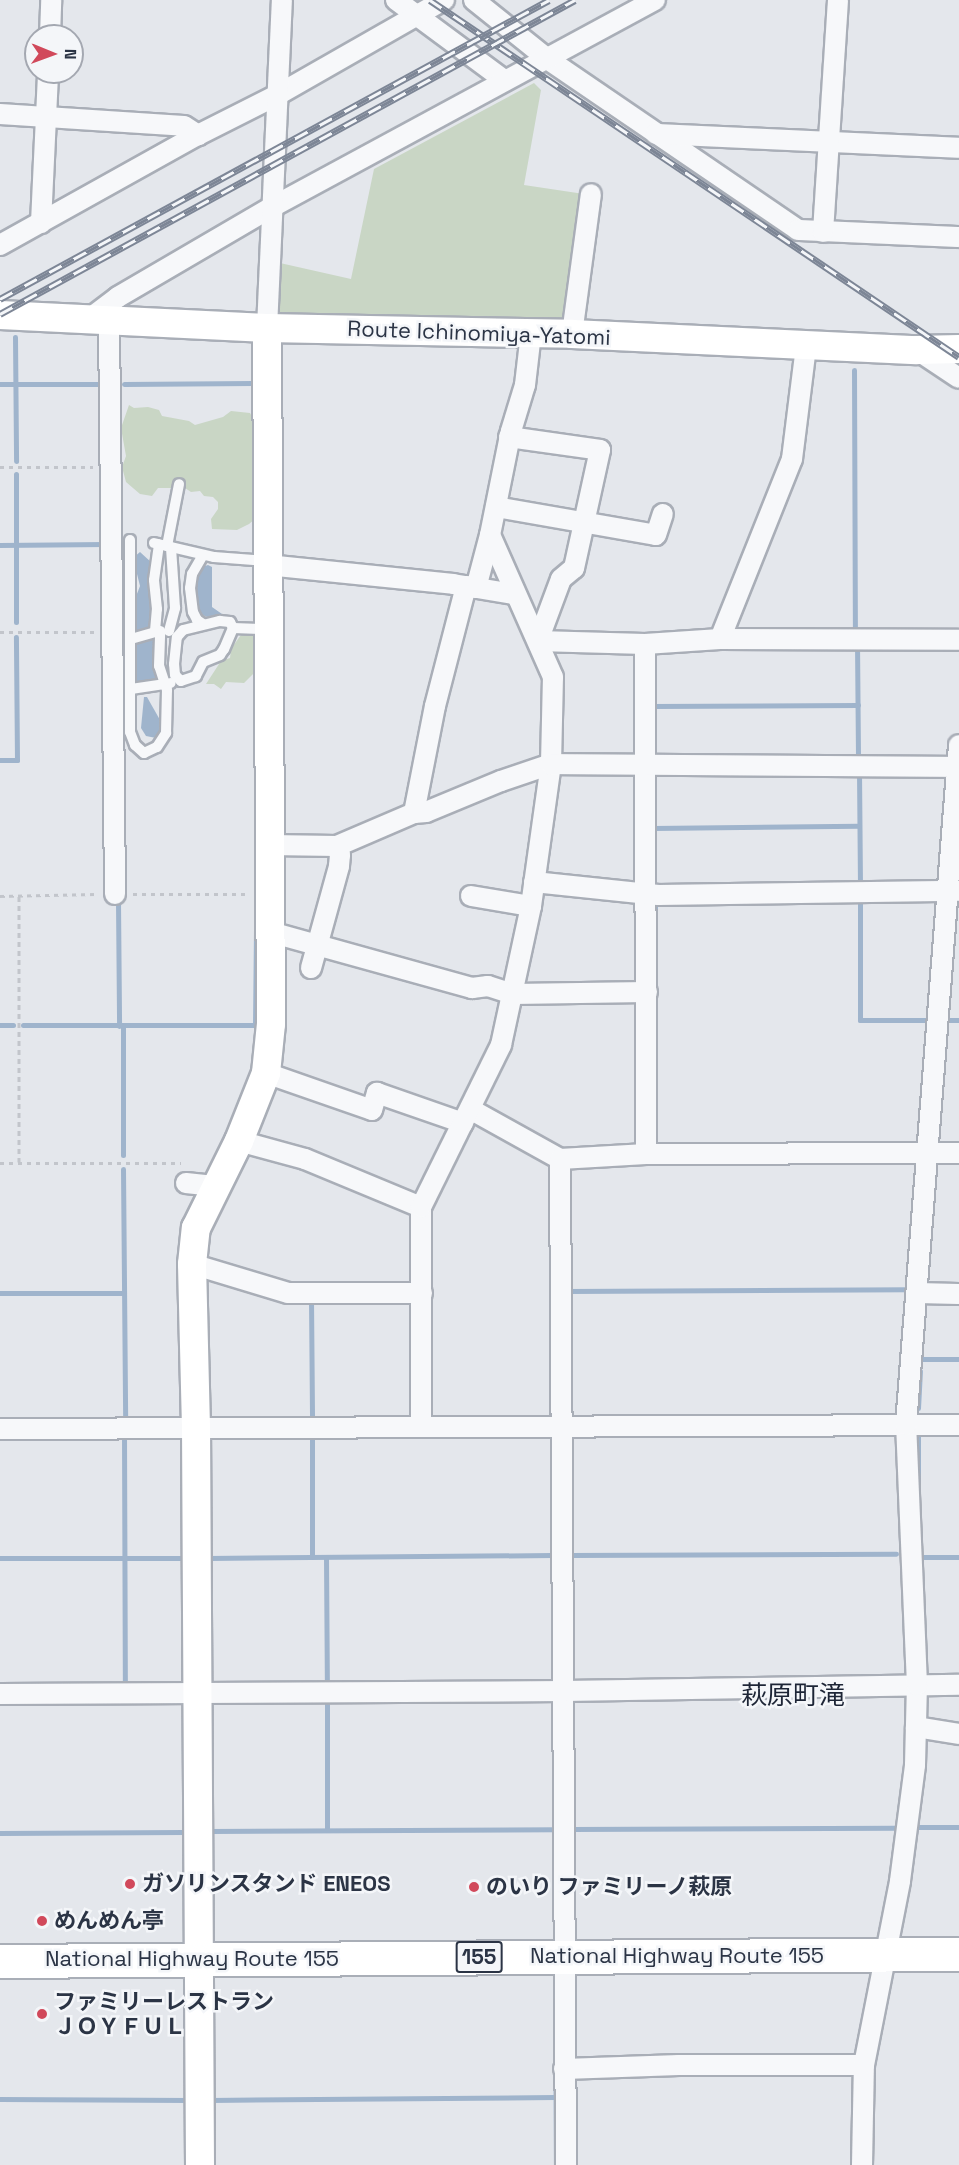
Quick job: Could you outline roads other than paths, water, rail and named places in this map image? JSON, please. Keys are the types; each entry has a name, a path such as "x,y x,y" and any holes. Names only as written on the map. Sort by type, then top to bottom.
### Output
{"highway":[{"name":"National Highway Route 155","path":"0,1961 959,1954"}],"street":[{"path":"50,24 51,0"},
{"path":"200,2165 196,1428 192,1264 196,1228 239,1142 266,1074 271,1024 267,327 274,206 274,124 279,94 282,0"},
{"path":"396,0 504,80"},
{"path":"0,245 198,135 279,94 444,0"},
{"path":"474,0 549,60 798,230 959,237"},
{"path":"115,894 125,635 113,466 99,319 118,297 274,206 504,80 549,60 655,0"},
{"path":"823,232 838,0"},
{"path":"41,223 47,84"},
{"path":"0,114 184,126 198,135"},
{"path":"655,134 959,148"},
{"path":"572,334 591,194"},
{"path":"0,332 13,316"},
{"name":"Route Ichinomiya-Yatomi","path":"13,316 267,327 572,334 916,350 959,349"},
{"path":"414,813 435,706 471,587 490,535 509,437 525,385 531,333"},
{"path":"720,639 792,459 806,346"},
{"path":"916,350 959,378"},
{"path":"509,437 600,450 586,522 574,568 561,579 538,640"},
{"path":"496,507 656,535 663,514"},
{"path":"421,1427 421,1208 501,1045 531,906 551,764 553,677 538,640 514,594 490,535"},
{"path":"267,563 514,594"},
{"path":"538,640 645,644 720,639 959,640"},
{"path":"645,644 646,1154"},
{"path":"861,2165 864,2066 901,1869 915,1765 916,1685 906,1425 927,1153 953,891 959,745"},
{"path":"269,845 337,846 414,813 426,812 501,781 551,764 957,767"},
{"path":"311,968 339,866 340,855 337,846"},
{"path":"534,882 646,893 953,891"},
{"path":"471,897 531,906"},
{"path":"270,932 472,988 488,986 513,994 647,992"},
{"path":"266,1074 372,1110 377,1094 466,1116 560,1159 646,1154 959,1153"},
{"path":"239,1142 305,1159 421,1208"},
{"path":"560,1159 566,2165"},
{"path":"186,1183 205,1185 220,1178"},
{"path":"192,1264 288,1293 422,1293"},
{"path":"917,1293 959,1294"},
{"path":"0,1429 959,1425"},
{"path":"0,1694 564,1691 959,1685"},
{"path":"916,1727 959,1734"},
{"path":"564,2069 679,2065 864,2066"}],"lane":[{"path":"125,635 166,632 203,624 230,622 233,628 220,655 203,662 196,676 181,681 174,664 177,637 166,632 157,609 154,580 179,484"},
{"path":"130,540 125,635 131,689 132,739 139,750 151,752 166,733 168,703 159,666 166,632 176,608 163,545"},
{"path":"163,545 203,555 267,563"},
{"path":"203,555 192,574 190,588 193,612 197,620 203,624"},
{"path":"233,628 267,629"},
{"path":"131,689 165,686 178,677"}],"water":[{"path":"140,552 152,563 148,588 152,595 152,626 139,631 135,629 135,599 140,586 133,558"},
{"path":"208,565 212,567 212,607 222,614 207,617 198,613 194,597 196,576 202,567"},
{"path":"156,636 159,678 156,683 139,684 135,680 137,644 140,640"},
{"path":"144,697 147,697 160,720 161,727 156,738 146,736 141,728"}],"waterway":[{"path":"15,337 16,461"},
{"path":"854,370 855,634"},
{"path":"124,384 253,383"},
{"path":"0,384 104,384"},
{"path":"16,474 16,622"},
{"path":"0,545 106,544"},
{"path":"0,760 17,760 16,637"},
{"path":"857,642 858,762"},
{"path":"652,706 858,705"},
{"path":"859,771 860,888"},
{"path":"653,828 859,826"},
{"path":"860,897 860,1020 959,1020"},
{"path":"655,899 655,923"},
{"path":"118,901 119,1026"},
{"path":"23,1025 255,1025 256,928"},
{"path":"0,1025 13,1025"},
{"path":"123,1026 123,1155"},
{"path":"123,1169 125,1423"},
{"path":"567,1291 908,1289"},
{"path":"0,1293 124,1293"},
{"path":"311,1299 312,1422"},
{"path":"921,1359 959,1359"},
{"path":"918,1408 920,1371"},
{"path":"918,1432 918,1483"},
{"path":"124,1433 125,1688"},
{"path":"312,1434 312,1557"},
{"path":"553,1538 553,1684"},
{"path":"570,1555 896,1554"},
{"path":"208,1558 552,1555"},
{"path":"326,1557 327,1687"},
{"path":"919,1557 959,1557"},
{"path":"0,1558 185,1558"},
{"path":"327,1699 327,1830"},
{"path":"919,1827 959,1827"},
{"path":"572,1829 896,1828"},
{"path":"210,1831 555,1829"},
{"path":"0,1833 184,1832"},
{"path":"555,1987 556,2165"},
{"path":"210,2100 555,2097"},
{"path":"0,2099 190,2100"}],"railway":[{"path":"430,0 959,357"},
{"path":"0,299 549,0"},
{"path":"0,314 575,0"}],"place":[{"name":"ガソリンスタンド ENEOS","path":"130,1884"},
{"name":"のいり ファミリーノ萩原","path":"474,1887"},
{"name":"めんめん亭","path":"42,1921"},
{"name":"ファミリーレストラン ＪＯＹＦＵＬ","path":"42,2014"}],"district":[{"name":"萩原町滝","path":"793,1696"}]}
